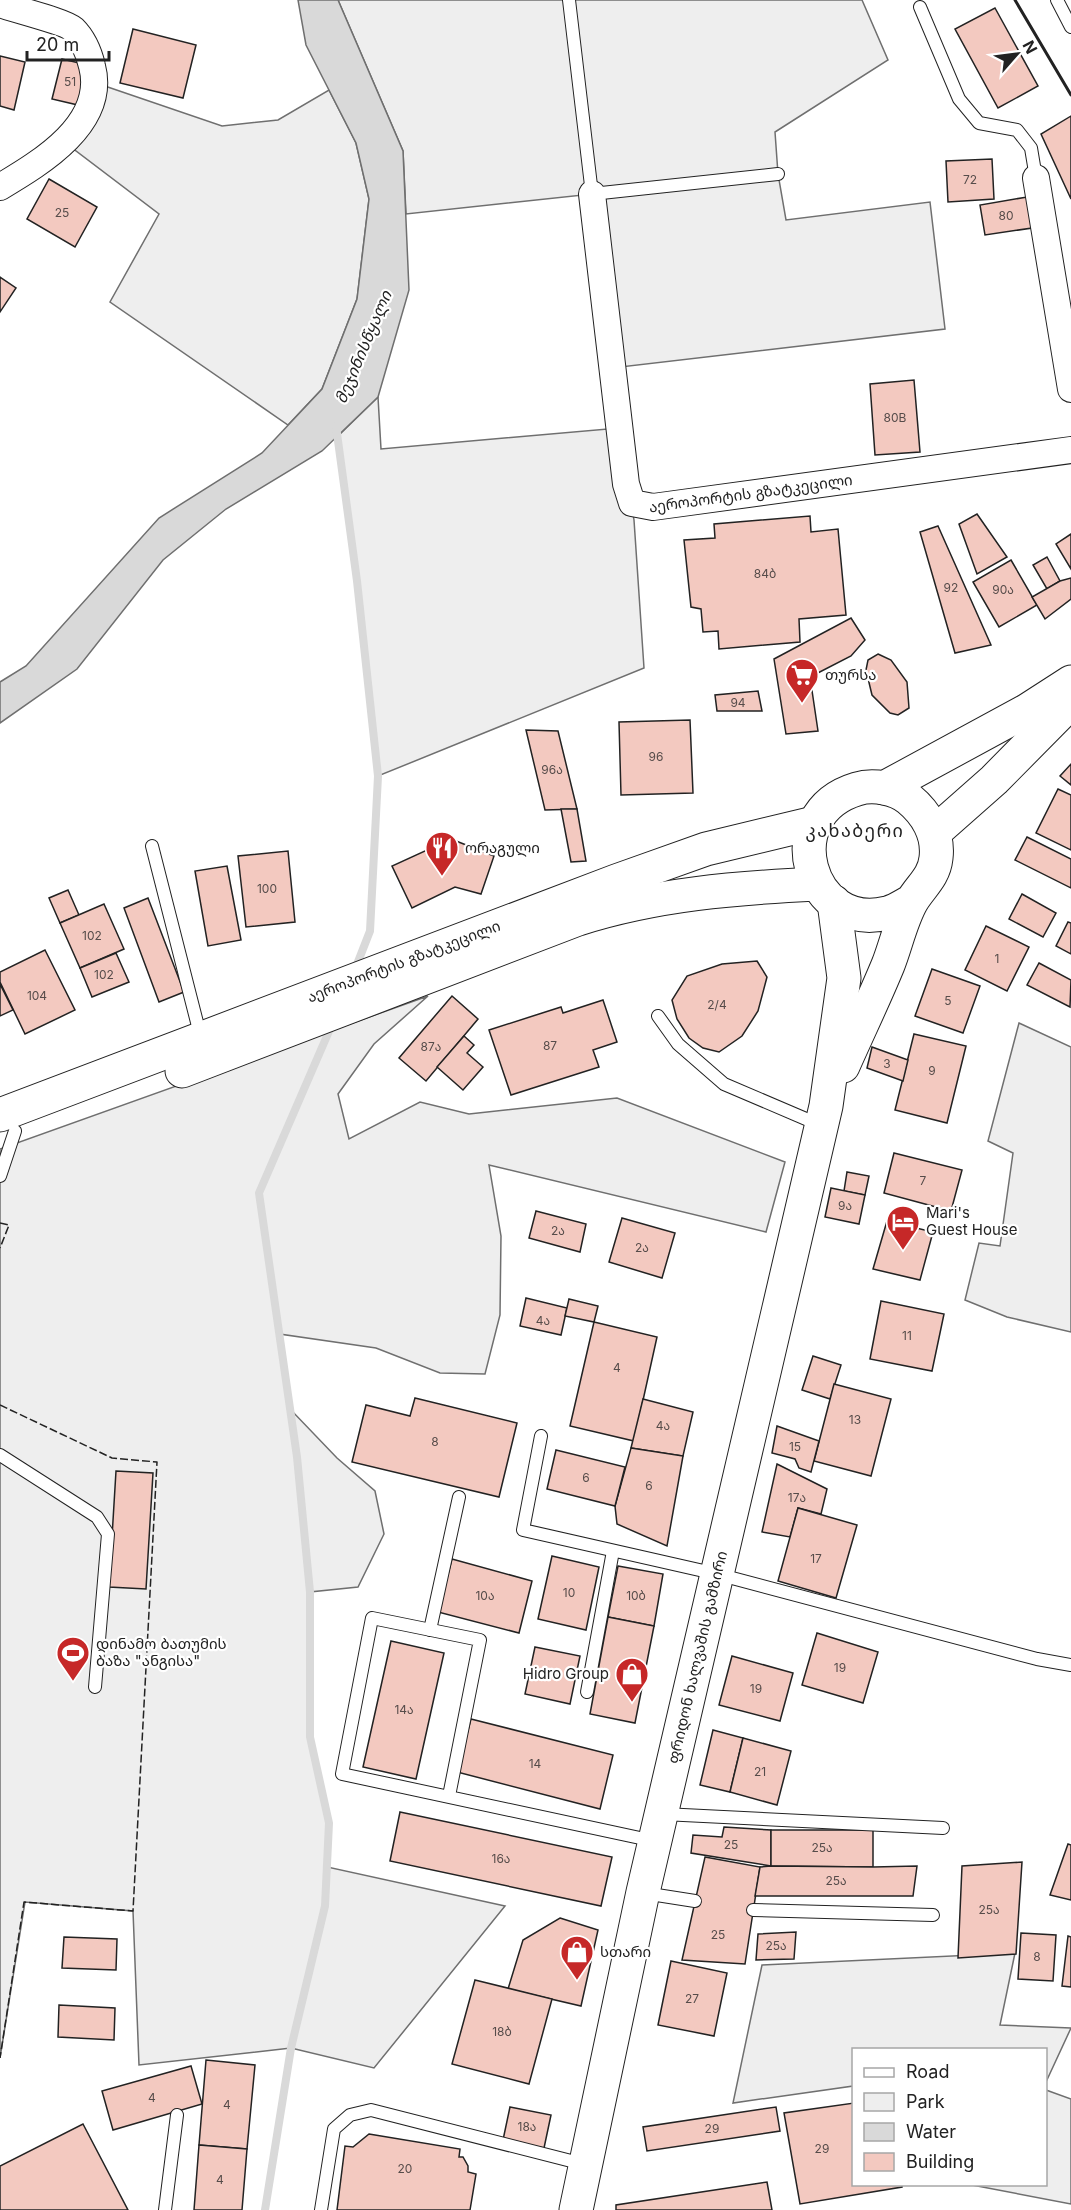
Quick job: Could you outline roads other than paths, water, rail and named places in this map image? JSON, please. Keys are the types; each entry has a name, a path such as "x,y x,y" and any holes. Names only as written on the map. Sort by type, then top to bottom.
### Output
{"main road":[{"path":"884,788 1026,711 1071,682"},
{"path":"934,833 994,780 1071,702"},
{"path":"863,787 884,788 906,796 924,812 934,833 936,858 928,882 912,902 888,966 823,1116 844,978 826,893 809,865 808,844 814,823 826,806 843,793 863,787"},
{"name":"აეროპორტის გზატკეცილი","path":"5,1127 291,1018 706,849 814,823"},
{"name":"აეროპორტის გზატკეცილი","path":"385,980 620,906 725,889 826,893"},
{"path":"826,893 859,914 887,914 912,902"},
{"name":"აეროპორტის გზატკეცილი","path":"5,1127 202,1039 291,1018"},
{"name":"ფრიდონ ხალვაშის გამზირი","path":"576,2210 643,1893 823,1116"}],"street":[{"path":"0,4 73,28 89,53 96,83 87,116 44,160 0,187"},
{"path":"1036,178 1071,388"},
{"name":"აეროპორტის გზატკეცილი","path":"592,194 626,484 632,503 653,507 1071,450"}],"lane":[{"path":"569,0 592,194 778,174"},
{"path":"1057,0 1071,27"},
{"path":"920,7 959,99 979,123 1017,130 1031,148 1036,178"},
{"path":"152,846 202,1039"},
{"path":"658,1016 678,1044 724,1084 823,1116"},
{"path":"0,1176 5,1127"},
{"path":"541,1436 523,1530 717,1574 1037,1659 1071,1665"},
{"path":"0,1455 97,1517 108,1534 95,1687"},
{"path":"430,1630 459,1497"},
{"path":"587,1692 613,1551"},
{"path":"449,1796 480,1640 372,1618 342,1774 449,1796 658,1827 943,1828"},
{"path":"643,1893 694,1901"},
{"path":"753,1910 933,1915"},
{"path":"321,2210 334,2128 350,2115 371,2110 585,2165"},
{"path":"165,2210 177,2115"}],"water":[{"name":"მეჯინისწყალი","path":"298,0 338,0 403,151 409,290 378,397 322,451 226,509 163,560 77,669 0,723 0,682 26,666 159,518 262,453 322,389 357,299 369,199 356,143 306,45"}],"waterway":[{"path":"336,426 357,581 378,776 370,931 354,972"},
{"path":"265,2210 291,2048 325,1906 329,1823 310,1737 310,1592 297,1457 259,1193 333,1022"}],"place":[{"name":"თურსა","path":"802,704"},
{"name":"ორაგული","path":"442,877"},
{"name":"Mari's Guest House","path":"903,1251"},
{"name":"დინამო ბათუმის ბაზა \"ანგისა\"","path":"73,1682"},
{"name":"Hidro Group","path":"632,1703"},
{"name":"სთარი","path":"577,1981"}],"district":[{"name":"კახაბერი","path":"855,831"}]}
